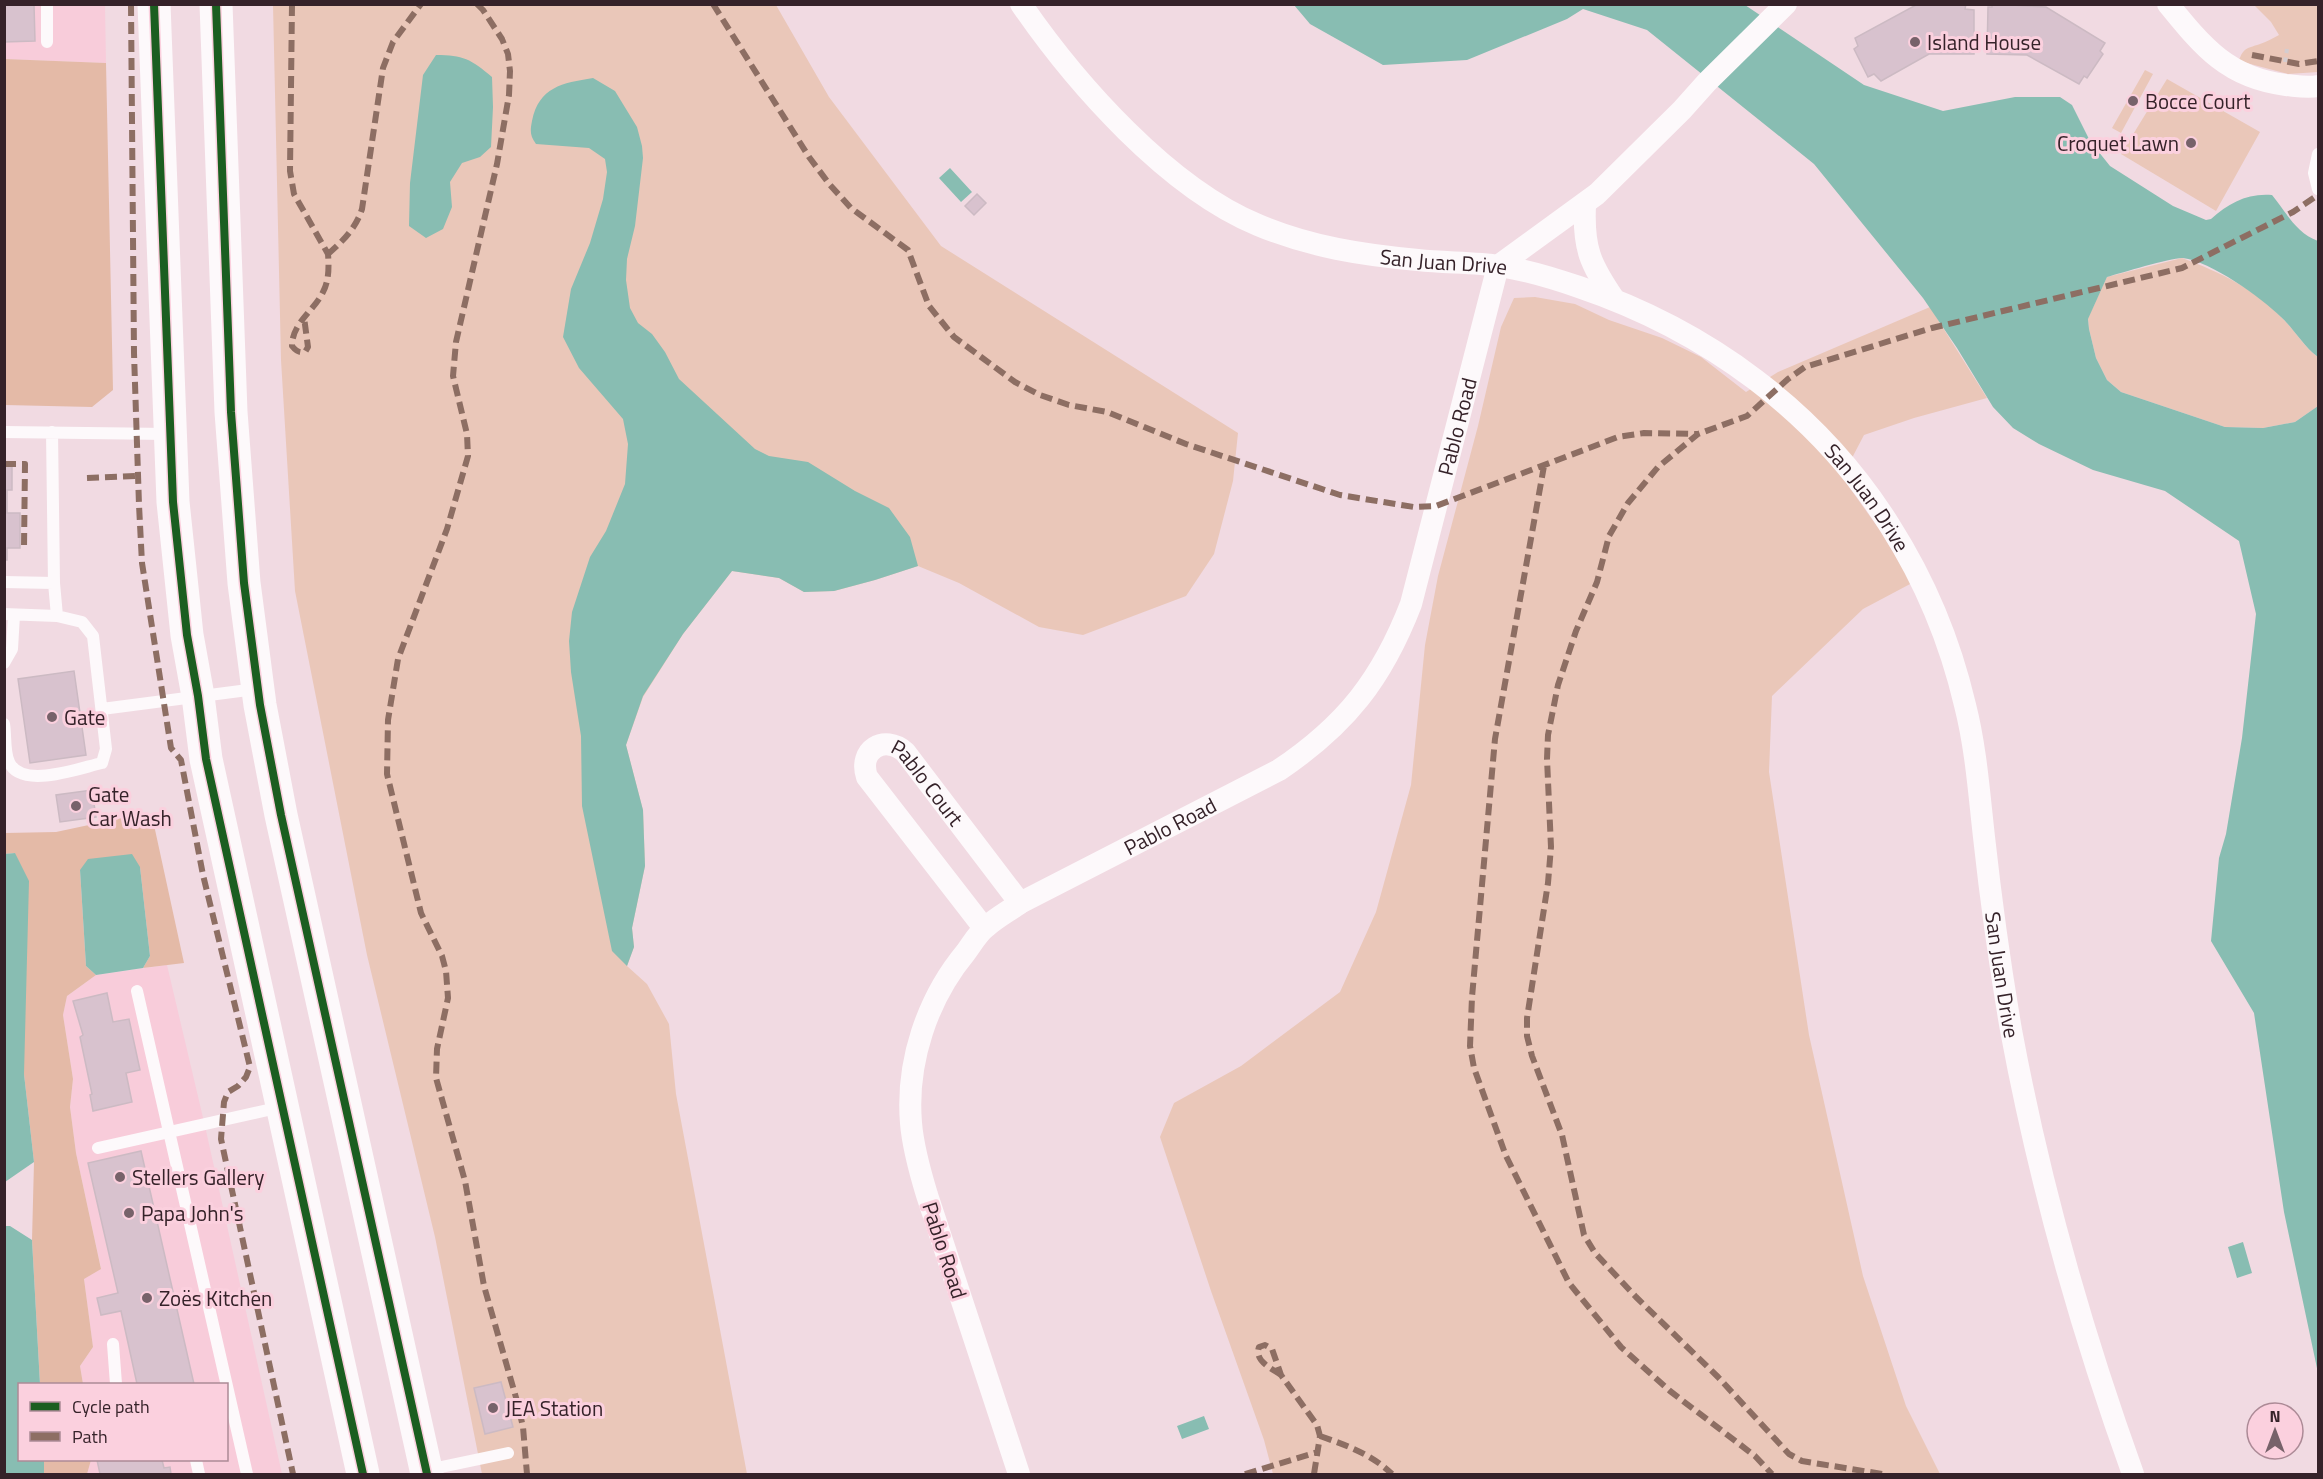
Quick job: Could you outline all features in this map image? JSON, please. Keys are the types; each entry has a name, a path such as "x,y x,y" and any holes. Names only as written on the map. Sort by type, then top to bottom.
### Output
{"main road":[{"path":"154,4 173,502 187,635 206,759 363,1474"},
{"path":"216,6 231,412 244,583 258,688 281,815 427,1473"}],"street":[{"name":"San Juan Drive","path":"1021,4 1067,66 1113,117 1173,172 1228,211 1262,227 1308,243 1344,251 1498,266 1538,273 1614,299 1658,319 1714,350 1756,378 1794,410 1861,484 1913,565 1936,614 1950,650 1966,708 1975,762 1994,928 2012,1032 2041,1169 2072,1287 2106,1399 2133,1474"},
{"path":"2168,4 2199,43 2233,69 2277,84 2319,86"},
{"path":"1498,266 1585,205 1779,11"},
{"path":"1585,205 1584,230 1589,255 1595,271 1614,299"},
{"name":"Pablo Road","path":"1019,1474 918,1164 911,1125 912,1072 918,1043 928,1015 940,988 984,928 1020,903 1279,770 1325,737 1356,704 1379,673 1411,604 1498,266"},
{"name":"Pablo Court","path":"984,928 867,777 865,761 873,749 883,744 893,744 905,752 1020,903"}],"lane":[{"path":"47,4 48,42"},
{"path":"2319,154 2314,173 2319,189"},
{"path":"4,432 170,434"},
{"path":"52,432 54,583 57,616"},
{"path":"4,582 54,583"},
{"path":"4,663 12,648 9,615 57,616 82,622 93,636 106,749 102,763 34,778 19,774 9,762 4,724"},
{"path":"102,709 258,688"},
{"path":"137,991 225,1383"},
{"path":"98,1148 283,1106"},
{"path":"113,1344 116,1383"},
{"path":"228,1396 232,1436 247,1474"},
{"path":"427,1473 508,1453"}],"path":[{"path":"2285,62 2287,49"}],"shaded area":[{"path":"5,5 105,5 106,63 5,59"},
{"path":"273,5 776,5 829,97 941,246 1238,433 1233,481 1214,554 1186,596 1083,635 1039,627 959,583 918,566 834,591 804,592 779,578 732,571 683,634 643,697 626,745 643,810 645,866 632,928 634,947 627,966 647,984 669,1024 676,1094 747,1474 482,1474 435,1237 367,955 295,591 281,360"},
{"path":"1294,5 1745,5 1864,85 1943,111 2015,97 2060,97 2072,105 2090,141 2110,166 2173,206 2206,220 2246,197 2272,195 2297,227 2318,241 2318,357 2281,317 2249,291 2207,266 2183,258 2107,277 2088,319 2096,358 2107,380 2121,392 2225,427 2263,428 2295,422 2318,406 2318,1373 2284,1212 2254,1013 2211,941 2219,858 2226,834 2242,738 2256,614 2239,541 2165,491 2093,470 2039,444 2013,428 1993,407 1923,298 1814,164 1647,30 1583,9 1567,19 1467,60 1383,65 1310,24"},
{"path":"2254,5 2318,5 2318,72 2288,74 2239,61 2242,53 2247,49 2279,35 2271,22"},
{"path":"436,55 466,59 492,77 491,147 480,157 462,163 450,182 452,207 443,229 426,238 409,226 410,183 423,75"},
{"path":"5,59 106,63 113,390 92,407 5,405"},
{"name":"Bocce Court","path":"2145,70 2153,74 2121,133 2112,128"},
{"path":"593,78 615,91 637,127 642,146 643,158 635,226 627,259 626,280 630,308 638,323 652,334 665,352 679,379 755,449 769,456 808,462 855,491 889,508 910,537 918,566 834,591 804,592 779,578 732,571 683,634 643,696 626,745 643,810 645,866 632,928 634,947 627,966 612,951 582,806 581,736 571,672 569,641 572,612 590,557 606,531 625,484 628,444 623,419 579,368 563,337 571,289 590,243 603,199 607,172 605,159 589,148 536,144 531,131 535,110 546,94 562,85"},
{"name":"Croquet Lawn","path":"2167,79 2260,132 2216,211 2121,154"},
{"path":"950,168 972,192 961,202 939,178"},
{"path":"2182,258 2210,269 2250,291 2273,309 2308,349 2318,357 2318,406 2295,422 2263,428 2225,427 2121,392 2107,380 2096,358 2088,318 2107,277"},
{"path":"1535,297 1575,304 1609,320 1662,338 1701,357 1746,392 1778,372 1930,307 1987,398 1914,418 1864,435 1842,477 1879,529 1912,583 1863,609 1772,696 1769,772 1809,1035 1863,1276 1906,1406 1940,1474 1273,1474 1264,1440 1160,1137 1174,1103 1241,1066 1340,992 1376,912 1411,785 1425,645 1438,576 1478,426 1501,327 1514,298"},
{"path":"145,813 154,825 184,963 143,968 150,956 140,867 80,870 86,966 96,975 67,996 63,1015 73,1079 70,1107 76,1153 101,1269 84,1279 93,1347 80,1366 83,1383 40,1383 32,1240 34,1162 24,1074 15,853 5,854 5,833 56,832"},
{"path":"15,853 29,881 24,1074 34,1162 5,1182 4,854"},
{"path":"132,854 140,867 150,956 143,968 96,975 86,966 80,870 88,859"},
{"path":"167,965 282,1474 87,1474 91,1461 228,1461 228,1383 83,1383 80,1366 93,1347 84,1279 101,1268 76,1153 70,1107 73,1079 63,1015 67,996 96,975"},
{"path":"5,1226 10,1226 32,1240 40,1383 18,1383 18,1461 44,1461 44,1474 5,1474"},
{"path":"2243,1242 2252,1273 2237,1278 2228,1247"},
{"path":"1204,1416 1209,1429 1182,1439 1177,1426"},
{"path":"44,1461 91,1461 87,1474 44,1474"}],"building":[{"path":"4,4 34,4 35,41 4,42"},
{"name":"Island House","path":"1966,4 1965,9 1974,10 1974,54 1929,54 1881,81 1874,74 1868,77 1854,49 1858,46 1855,38 1916,5"},
{"name":"Island House","path":"1992,4 2046,7 2105,43 2100,51 2103,54 2087,78 2084,76 2079,84 2027,55 1987,54 1988,7 1992,7"},
{"path":"977,194 986,203 974,215 965,206"},
{"path":"4,465 12,466 12,490 7,490 7,513 20,513 20,548 7,548 7,560 4,560"},
{"name":"Gate","path":"74,671 86,755 30,763 18,679"},
{"name":"Gate Car Wash","path":"92,790 96,817 60,822 56,795"},
{"path":"107,993 113,1022 129,1019 140,1070 126,1073 132,1102 93,1111 90,1095 92,1094 80,1037 83,1035 73,1001"},
{"path":"141,1151 194,1383 137,1383 121,1311 101,1315 97,1298 118,1293 88,1163"},
{"name":"JEA Station","path":"501,1382 513,1427 485,1434 474,1388"},
{"path":"97,1461 162,1461 164,1468 170,1467 171,1474 100,1474"}],"marked path":[{"path":"131,4 134,353 142,563 171,748 181,760 203,875 250,1067 246,1077 228,1092 224,1102 221,1139 293,1474"},
{"path":"292,4 290,171 294,194 328,254 325,288 319,299 314,305 304,318 299,324 293,338 292,346 301,352 305,352 308,347 304,317"},
{"path":"328,254 348,234 362,209 383,68 393,42 421,4"},
{"path":"477,4 502,39 508,54 510,71 509,95 497,164 456,342 453,376 467,434 468,456 447,529 398,659 388,720 387,774 421,913 442,956 446,971 448,998 437,1049 436,1078 465,1181 484,1286 523,1427 527,1474"},
{"path":"713,4 809,157 830,185 851,208 908,250 929,306 954,337 1015,382 1040,395 1069,405 1107,412 1186,444 1340,495 1414,507 1436,506 1618,437 1644,433 1698,434"},
{"path":"2252,55 2299,64 2318,61"},
{"path":"1882,1474 1802,1461 1789,1454 1718,1377 1636,1297 1595,1253 1584,1235 1562,1135 1532,1056 1527,1036 1527,1018 1548,883 1551,847 1548,735 1558,685 1576,631 1597,582 1609,536 1628,503 1658,467 1698,434 1747,416 1788,379 1805,367 1932,328 2182,268 2293,212 2318,195"},
{"path":"4,464 25,464 24,548"},
{"path":"1544,466 1495,739 1472,997 1470,1046 1474,1068 1506,1156 1569,1283 1621,1347 1670,1391 1755,1456 1772,1474"},
{"path":"87,478 138,476"},
{"path":"1281,1375 1261,1360 1259,1347 1265,1345 1272,1349 1281,1375 1317,1425 1320,1436 1314,1474"},
{"path":"1320,1436 1350,1447 1392,1474"},
{"path":"1245,1474 1318,1452"}],"cycle path":[{"path":"154,4 173,502 187,635 206,759 363,1474"},
{"path":"216,4 231,412 244,583 260,705 281,815 427,1474"}],"place":[{"name":"Island House","path":"1915,42"},
{"name":"Bocce Court","path":"2133,101"},
{"name":"Croquet Lawn","path":"2191,143"},
{"name":"Gate","path":"52,717"},
{"name":"Gate Car Wash","path":"76,806"},
{"name":"Stellers Gallery","path":"120,1177"},
{"name":"Papa John's","path":"129,1213"},
{"name":"Zoës Kitchen","path":"147,1298"},
{"name":"JEA Station","path":"493,1408"}]}
